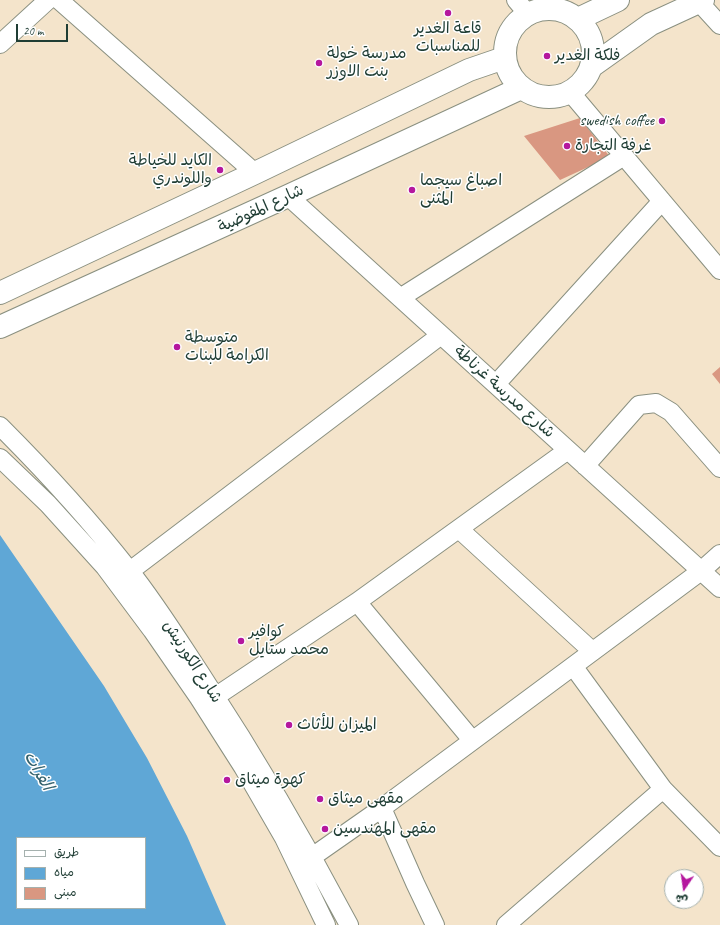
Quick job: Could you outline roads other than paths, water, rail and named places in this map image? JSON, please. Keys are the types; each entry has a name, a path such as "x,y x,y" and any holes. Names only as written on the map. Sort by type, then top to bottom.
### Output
{"main road":[{"path":"578,19 618,0"},
{"path":"592,66 651,24 701,1"},
{"path":"522,7 562,10 578,19 589,32 594,49 592,66 584,82 570,93 554,98 536,96 521,88 510,75 504,58 506,40 522,7"},
{"path":"0,293 256,173 469,70 504,58"},
{"name":"شارع المفوضية","path":"0,327 521,88"}],"street":[{"path":"0,44 48,0"},
{"path":"59,0 256,173"},
{"path":"701,1 720,25"},
{"path":"570,93 720,270"},
{"path":"400,298 624,156"},
{"name":"شارع مدرسة غرناطة","path":"288,196 720,588"},
{"path":"496,384 662,201"},
{"path":"130,571 441,335"},
{"path":"585,466 639,405 656,403 671,412 720,468"},
{"name":"شارع الكورنيش","path":"0,426 54,482 130,571 174,633 265,776 349,925"},
{"path":"216,697 357,602 568,450"},
{"name":"شارع الكورنيش","path":"0,458 48,504 105,567 152,630 199,698 243,767 284,838 326,925"},
{"path":"459,529 592,651"},
{"path":"312,857 382,808 701,571 720,554"},
{"path":"357,602 472,740"},
{"path":"573,666 663,789 720,847"},
{"path":"506,925 663,789"},
{"path":"382,808 435,925"}],"water":[{"name":"الفرات","path":"0,535 104,686 147,758 187,836 226,925 0,925"}],"place":[{"name":"قاعة الغدير للمناسبات","path":"448,13"},
{"name":"فلكة الغدير","path":"547,56"},
{"name":"مدرسة خولة بنت الاوزر","path":"319,63"},
{"name":"swedish coffee","path":"662,121"},
{"name":"غرفة التجارة","path":"567,146"},
{"name":"الكايد للخياطة واللوندري","path":"220,170"},
{"name":"اصباغ سيجما المثنى","path":"412,190"},
{"name":"متوسطة الكرامة للبنات","path":"177,347"},
{"name":"كوافير محمد ستايل","path":"241,641"},
{"name":"الميزان للأثاث","path":"289,725"},
{"name":"كهوة ميثاق","path":"227,780"},
{"name":"مقهى ميثاق","path":"320,799"},
{"name":"مقهى المهندسين","path":"325,829"}]}
